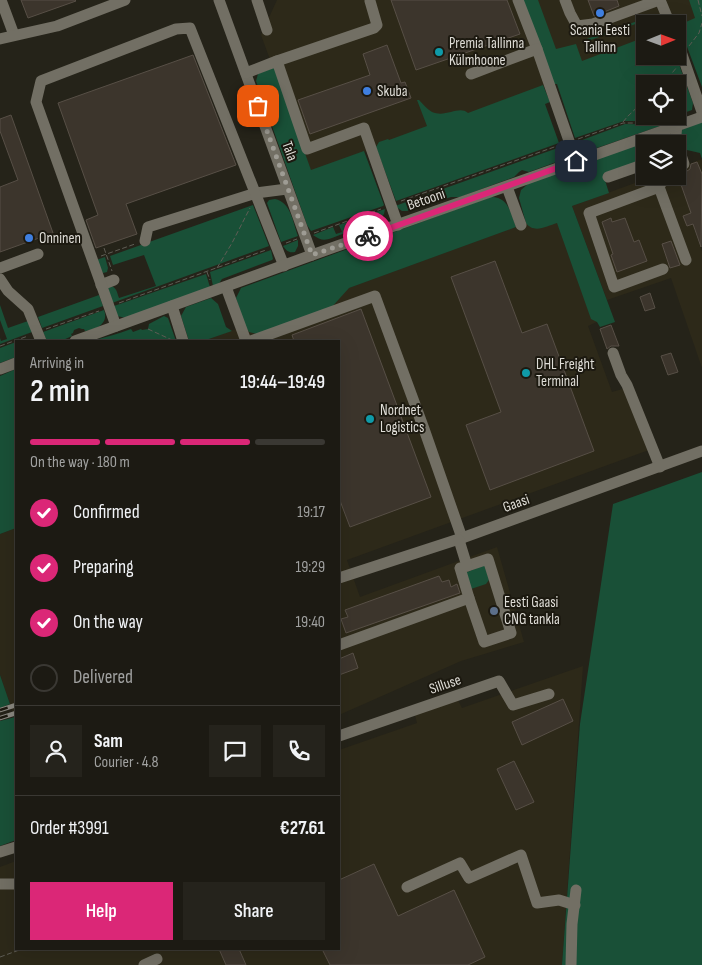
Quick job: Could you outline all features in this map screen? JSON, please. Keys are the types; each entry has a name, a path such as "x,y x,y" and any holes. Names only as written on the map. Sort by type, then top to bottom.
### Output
{"street":[{"path":"1,0 14,35"},
{"path":"0,39 57,26 125,0"},
{"name":"Tala","path":"219,0 312,255"},
{"path":"257,0 267,30"},
{"path":"518,0 576,161"},
{"path":"565,0 577,26 593,24 659,0 666,15"},
{"path":"246,73 374,28 377,25 377,21 370,1"},
{"path":"116,326 36,102 41,82 176,29 190,28 284,266"},
{"path":"471,74 537,50"},
{"path":"277,62 308,149 364,128 398,225"},
{"path":"686,65 702,112"},
{"name":"Betooni","path":"686,122 702,117"},
{"path":"676,135 678,125"},
{"name":"Betooni","path":"78,340 678,125"},
{"path":"608,177 636,167"},
{"path":"507,186 521,225"},
{"path":"663,269 614,287 589,213 659,187 686,260"},
{"path":"145,241 148,227 256,193 287,189"},
{"path":"0,268 38,254"},
{"path":"101,285 114,278"},
{"path":"0,279 8,291 28,309 39,337"},
{"path":"226,286 246,340"},
{"path":"254,340 375,296 424,428 467,566"},
{"path":"172,306 183,340"},
{"path":"614,353 621,375 628,386 660,467"},
{"path":"0,369 15,363"},
{"name":"Gaasi","path":"340,578 460,539 702,451"},
{"path":"488,559 511,633 484,642 460,568 467,566 488,559"},
{"path":"340,645 470,598"},
{"name":"Silluse","path":"340,736 499,681 513,705 549,694"},
{"path":"0,852 15,847"},
{"path":"407,887 460,863 469,878 521,855 537,903 559,900 574,905"},
{"path":"0,884 14,884"},
{"path":"571,965 572,924 576,890"},
{"path":"144,965 157,959"}],"path":[{"path":"698,0 702,16"},
{"path":"623,123 636,108"},
{"path":"26,340 39,337 109,307 391,205 623,123 636,123"},
{"path":"216,268 241,228 256,193"},
{"path":"92,259 145,241"},
{"path":"104,248 114,278"},
{"path":"148,329 173,340"},
{"path":"0,346 15,343"},
{"path":"0,957 19,950"}],"shaded area":[{"path":"277,0 694,0 701,20 686,26 686,15 636,15 636,45 557,83 311,171 261,35"},
{"path":"702,159 702,225 694,229 702,251 702,368 671,278 607,300 572,206 636,183 636,185 686,185 686,165"},
{"path":"559,211 599,321 588,326 612,392 626,388 649,450 347,560 360,597 497,547 524,642 461,661 340,715 340,340 206,340"},
{"path":"15,528 15,718 0,675 0,534"},
{"path":"583,666 562,965 0,965 0,867 15,861 15,950 340,950 340,750 417,723 415,715 458,700 462,708"}],"green space":[{"path":"523,0 538,0 556,49 576,44 582,61 636,40 636,65 679,65 683,75 636,75 636,121 624,121 575,138 557,84 554,84"},
{"path":"689,0 702,0 702,87 686,44 686,22 695,18"},
{"path":"636,22 636,24 585,42 584,40"},
{"path":"274,67 311,170 364,151 383,206 311,231 307,225 256,81 258,74"},
{"path":"686,84 693,103 692,110 686,112"},
{"path":"543,85 550,102 545,104 559,143 396,201 376,147 379,142 427,126 417,100 432,112 442,114 461,110 468,113"},
{"path":"702,121 702,159 700,153 686,148 686,135 681,135 683,128"},
{"path":"625,124 663,125 591,150 574,143"},
{"path":"636,144 636,162 603,174 609,193 572,206 615,322 600,327 597,322 591,319 557,223 537,229 526,223 519,198 521,190 529,183"},
{"path":"566,145 566,149 559,161 529,172 522,170 514,177 460,197 451,197 407,211 402,211 395,206"},
{"path":"490,197 496,197 505,202 516,227 349,288 330,309 257,334 249,332 245,326 236,298 241,288"},
{"path":"275,199 285,204 293,219 298,236 281,242 267,203 269,200"},
{"path":"253,205 269,246 112,303 108,288 110,286 115,289 119,298 156,286 144,255 113,265 110,256"},
{"path":"385,209 384,214 379,220 327,240 322,240 313,235 333,227 336,234 342,232 339,225"},
{"path":"298,240 295,252 288,251 283,246"},
{"path":"271,250 272,260 222,279 218,285 213,286 210,272"},
{"path":"105,257 108,268 107,272 103,273 96,260"},
{"path":"206,274 210,287 126,318 117,316 114,306"},
{"path":"99,295 103,306 42,328 38,317"},
{"path":"211,298 218,304 226,327 232,331 206,340 189,340 181,316 186,307"},
{"path":"0,305 8,328 28,321 32,332 0,344 0,338 1,341 7,339 0,320"},
{"path":"104,310 105,319 101,325 85,331 79,328 74,330 71,334 72,336 63,340 48,340 43,332"},
{"path":"164,316 168,318 176,340 95,340 131,329 133,332 148,329 149,324"},
{"path":"15,342 15,357 0,363 0,348"},
{"path":"15,369 15,528 0,534 0,376"},
{"path":"702,472 702,965 562,965 580,724 613,504"},
{"path":"485,566 489,580 486,584 471,589 467,572"},
{"path":"0,675 10,704 0,708"},
{"path":"15,717 15,840 0,846 0,721"}],"building":[{"path":"21,0 75,0 76,1 28,18"},
{"name":"Premia Tallinna Külmhoone","path":"391,0 507,0 520,34 416,70"},
{"name":"Scania Eesti Tallinn","path":"588,0 617,0 619,6 594,16"},
{"name":"Skuba","path":"387,45 401,83 405,82 411,98 310,134 298,100 370,75 363,54"},
{"path":"193,55 236,165 126,204 137,234 96,248 86,220 98,215 58,103"},
{"path":"11,115 53,233 0,252 0,187 18,180 0,131 0,119"},
{"path":"697,162 702,174 701,247 693,224 687,226 683,216 691,213 681,185 686,185 686,171 690,169 691,164"},
{"path":"611,218 612,222 625,218 634,242 639,240 647,261 617,272 602,222"},
{"path":"671,241 680,265 670,268 662,244"},
{"name":"DHL Freight Terminal","path":"495,261 522,333 547,324 594,451 490,490 466,425 501,412 451,277"},
{"path":"650,293 655,308 645,311 640,297"},
{"name":"Nordnet Logistics","path":"361,309 431,497 350,527 340,501 340,340 294,340 292,335"},
{"path":"611,325 619,346 611,346 607,349 600,329"},
{"path":"671,353 678,372 668,375 661,356"},
{"path":"439,576 442,582 449,580 451,587 457,584 460,593 346,633 341,619 348,617 345,610"},
{"path":"353,653 358,668 340,675 340,659"},
{"path":"563,699 573,721 522,745 512,722"},
{"path":"514,761 534,802 516,810 497,769"},
{"path":"374,864 398,916 454,890 485,957 468,965 330,965 322,950 340,950 340,880"},
{"path":"219,950 239,950 246,965 226,965"}],"railway":[{"path":"0,710 15,705"},
{"path":"0,718 15,713"}],"way so far":[{"path":"258,106 312,255 368,236"}],"place":[{"name":"Scania Eesti Tallinn","path":"600,13"},
{"name":"Premia Tallinna Külmhoone","path":"439,52"},
{"name":"Skuba","path":"367,91"},
{"name":"Onninen","path":"29,238"},
{"name":"DHL Freight Terminal","path":"526,373"},
{"name":"Nordnet Logistics","path":"370,419"},
{"name":"Eesti Gaasi CNG tankla","path":"494,611"}],"route":[{"path":"368,236 576,161"}]}
